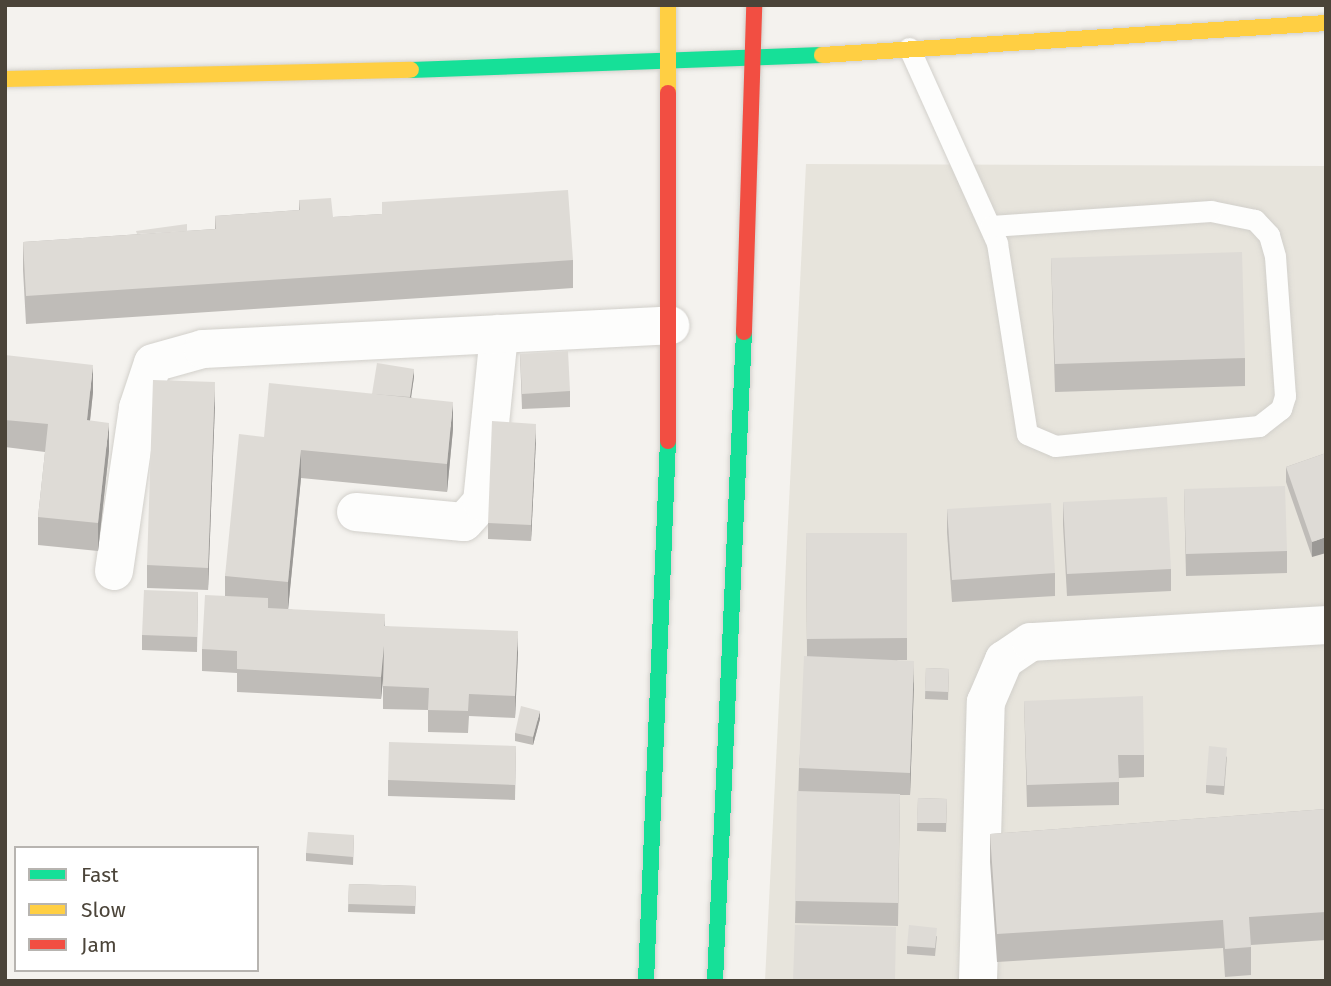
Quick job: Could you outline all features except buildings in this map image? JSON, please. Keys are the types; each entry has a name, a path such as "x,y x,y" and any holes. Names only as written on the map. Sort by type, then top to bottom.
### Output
{"street":[{"path":"646,981 670,325 668,5"},
{"path":"715,981 757,57 754,5"},
{"path":"5,79 669,65 757,57 1326,23"},
{"path":"114,571 138,408 153,363 204,349 670,325"},
{"path":"356,512 464,522 482,502 499,334"},
{"path":"978,981 986,702 1003,660 1031,642 1326,625"}],"lane":[{"path":"909,48 991,226 1022,420 1038,443 1259,426 1281,409 1285,396 1275,256 1269,235 1255,220 1211,211 991,226"}],"shaded area":[{"path":"806,164 1326,166 1326,981 765,981"}],"traffic: fast":[{"path":"411,70 822,55"},
{"path":"715,981 744,332"},
{"path":"646,981 668,441"}],"traffic: slow":[{"path":"668,5 668,93"},
{"path":"822,55 1326,23"},
{"path":"5,79 411,70"}],"traffic: jam":[{"path":"744,332 754,5"},
{"path":"668,93 668,441"}]}
